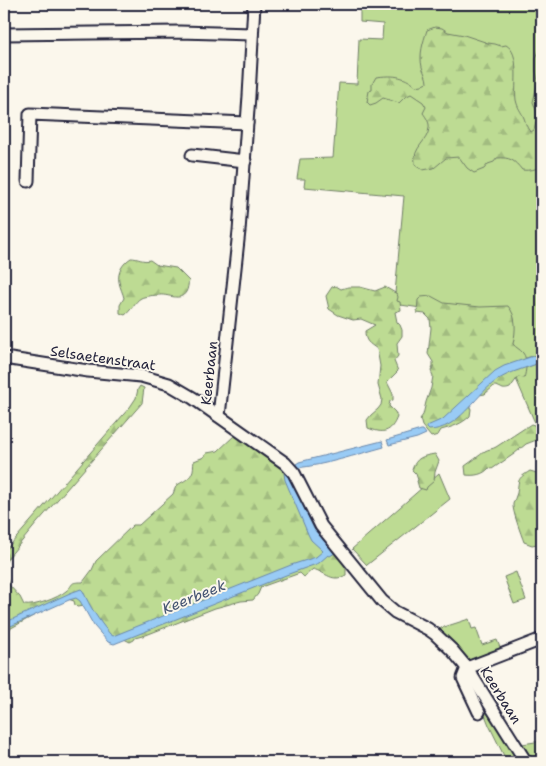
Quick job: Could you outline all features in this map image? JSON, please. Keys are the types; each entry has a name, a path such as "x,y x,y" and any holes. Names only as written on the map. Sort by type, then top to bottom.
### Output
{"street":[{"name":"Keerbaan","path":"254,4 239,231 219,416 290,467 299,481 320,526 382,601 395,612 428,629 452,650 467,668 526,762"},
{"path":"4,34 180,32 252,34"},
{"path":"28,181 30,114 247,123"},
{"path":"192,155 244,161"},
{"name":"Selsaetenstraat","path":"4,358 88,371 141,376 157,380 169,384 219,416"},
{"name":"Keerbaan","path":"467,668 542,639"},
{"path":"467,668 463,678 479,712"}],"green space":[{"path":"360,4 542,4 542,353 507,364 441,311 394,304 404,196 304,187 305,179 297,179 300,159 333,158 339,83 357,84 359,39 382,40 383,24 360,22"},
{"path":"435,27 488,43 501,46 506,45 511,49 514,55 516,70 516,100 531,132 534,130 537,119 533,102 538,81 536,58 542,44 542,167 522,170 511,160 497,158 484,169 474,173 467,168 459,157 446,158 434,168 423,170 415,164 415,158 429,128 423,113 426,107 423,102 411,94 399,103 383,98 370,105 367,102 369,91 372,90 372,84 376,77 397,77 407,80 416,86 427,83 421,62 421,53 427,30"},
{"path":"131,258 145,261 150,260 157,265 176,268 189,281 186,292 181,297 160,295 143,297 125,315 120,313 120,305 124,298 119,284 119,275 125,262"},
{"path":"336,286 341,289 360,287 375,291 385,287 397,294 397,301 400,302 401,310 395,312 397,322 402,330 402,336 397,343 398,356 394,361 398,371 387,382 393,394 393,400 390,401 389,406 397,417 392,426 386,431 368,428 367,420 381,405 382,399 378,385 380,366 377,349 368,342 365,335 365,331 375,325 361,319 353,320 338,315 329,309 326,296 332,287"},
{"path":"431,296 444,303 480,307 508,306 513,314 515,324 513,344 525,356 526,366 524,378 518,377 510,388 503,389 494,386 485,394 479,395 469,405 471,409 470,416 467,419 457,425 441,430 438,435 431,437 422,426 420,419 423,415 433,376 431,371 433,362 428,354 431,328 430,319 425,314 417,313 418,300 421,297"},
{"path":"542,362 542,422 536,425 513,372"},
{"path":"140,386 144,388 142,403 37,523 4,565 4,552 130,407 136,398"},
{"path":"531,424 540,427 541,435 539,439 526,444 492,469 489,468 478,474 466,475 465,466 485,451 496,447"},
{"path":"235,435 288,471 316,529 346,565 346,575 333,578 313,569 304,577 300,573 261,587 253,600 215,608 135,638 130,642 111,637 85,606 77,607 74,601 68,599 53,605 4,632 4,613 9,608 4,594 4,569 9,585 20,597 24,605 34,605 52,599 66,591 73,583 83,582 96,561 133,525 139,525 173,494 176,486 191,475 194,461 204,457 207,453 218,451"},
{"path":"435,454 439,461 434,481 426,490 419,488 416,474 412,470 420,458"},
{"path":"530,471 537,473 542,484 542,543 532,545 524,542 513,507 519,480"},
{"path":"439,473 450,499 367,565 352,549"},
{"path":"516,572 526,600 514,604 504,577"},
{"path":"469,619 472,629 476,628 482,645 497,640 501,650 470,660 438,629"},
{"path":"485,707 520,762 507,762 483,710"},
{"path":"542,741 542,762 534,762 522,744"}],"water":[{"path":"542,353 542,362 513,372 496,381 466,411 449,424 429,430 427,428 427,426 443,419 495,371"},
{"path":"421,430 426,434 417,438 389,445 387,440"},
{"path":"382,441 384,447 329,462 296,468 296,464 299,462"},
{"path":"288,471 314,529 335,553 330,556 328,555 319,563 114,644 108,642 94,626 80,601 76,598 4,629 4,623 81,589 98,619 113,636 291,565 316,557 323,551 311,540 308,534 285,480 284,473"}],"water label":[{"name":"Keerbeek","path":"194,597"}]}
